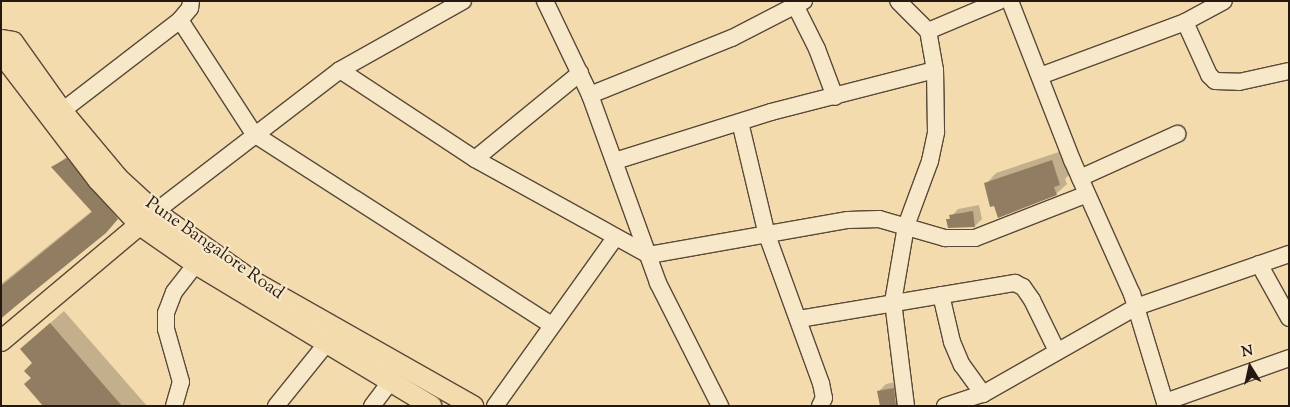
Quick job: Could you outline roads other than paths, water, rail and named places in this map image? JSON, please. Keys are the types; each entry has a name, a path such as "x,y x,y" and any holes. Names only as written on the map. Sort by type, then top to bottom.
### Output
{"main road":[{"name":"Pune Bangalore Road","path":"1,40 13,42 62,111 118,178 147,218 254,282 473,406"},
{"name":"Pune Bangalore Road","path":"1,53 98,180 147,218 196,264 431,406"},
{"path":"1,341 147,218"}],"street":[{"path":"62,111 180,20 190,8 191,1"},
{"path":"147,218 254,134 340,70 463,1"},
{"path":"545,1 590,95 658,283 720,406"},
{"path":"898,1 928,31 935,70 936,132 930,161 906,226 893,302 906,406"},
{"path":"928,31 999,1"},
{"path":"1010,1 1080,178 1136,307 1166,404 1289,358"},
{"path":"1040,76 1185,22 1224,1"},
{"path":"590,95 732,38 800,4 835,96"},
{"path":"180,20 254,134 552,326"},
{"path":"1185,22 1209,75 1215,81 1239,82 1289,71"},
{"path":"340,70 475,160 649,255 848,220 879,219 945,238 974,238 1087,194"},
{"path":"615,161 740,122 935,70"},
{"path":"475,160 580,73"},
{"path":"740,122 768,235 822,383 824,398 820,406"},
{"path":"1080,178 1177,134"},
{"path":"495,406 615,238"},
{"path":"945,406 983,394 1136,307 1289,254"},
{"path":"174,406 181,382 166,329 166,312 174,292 196,264"},
{"path":"1259,264 1289,318"},
{"path":"799,319 1000,283 1015,283 1023,287 1057,351"},
{"path":"941,295 952,342 962,365 983,394"},
{"path":"276,406 326,344"},
{"path":"372,406 390,382"}]}
